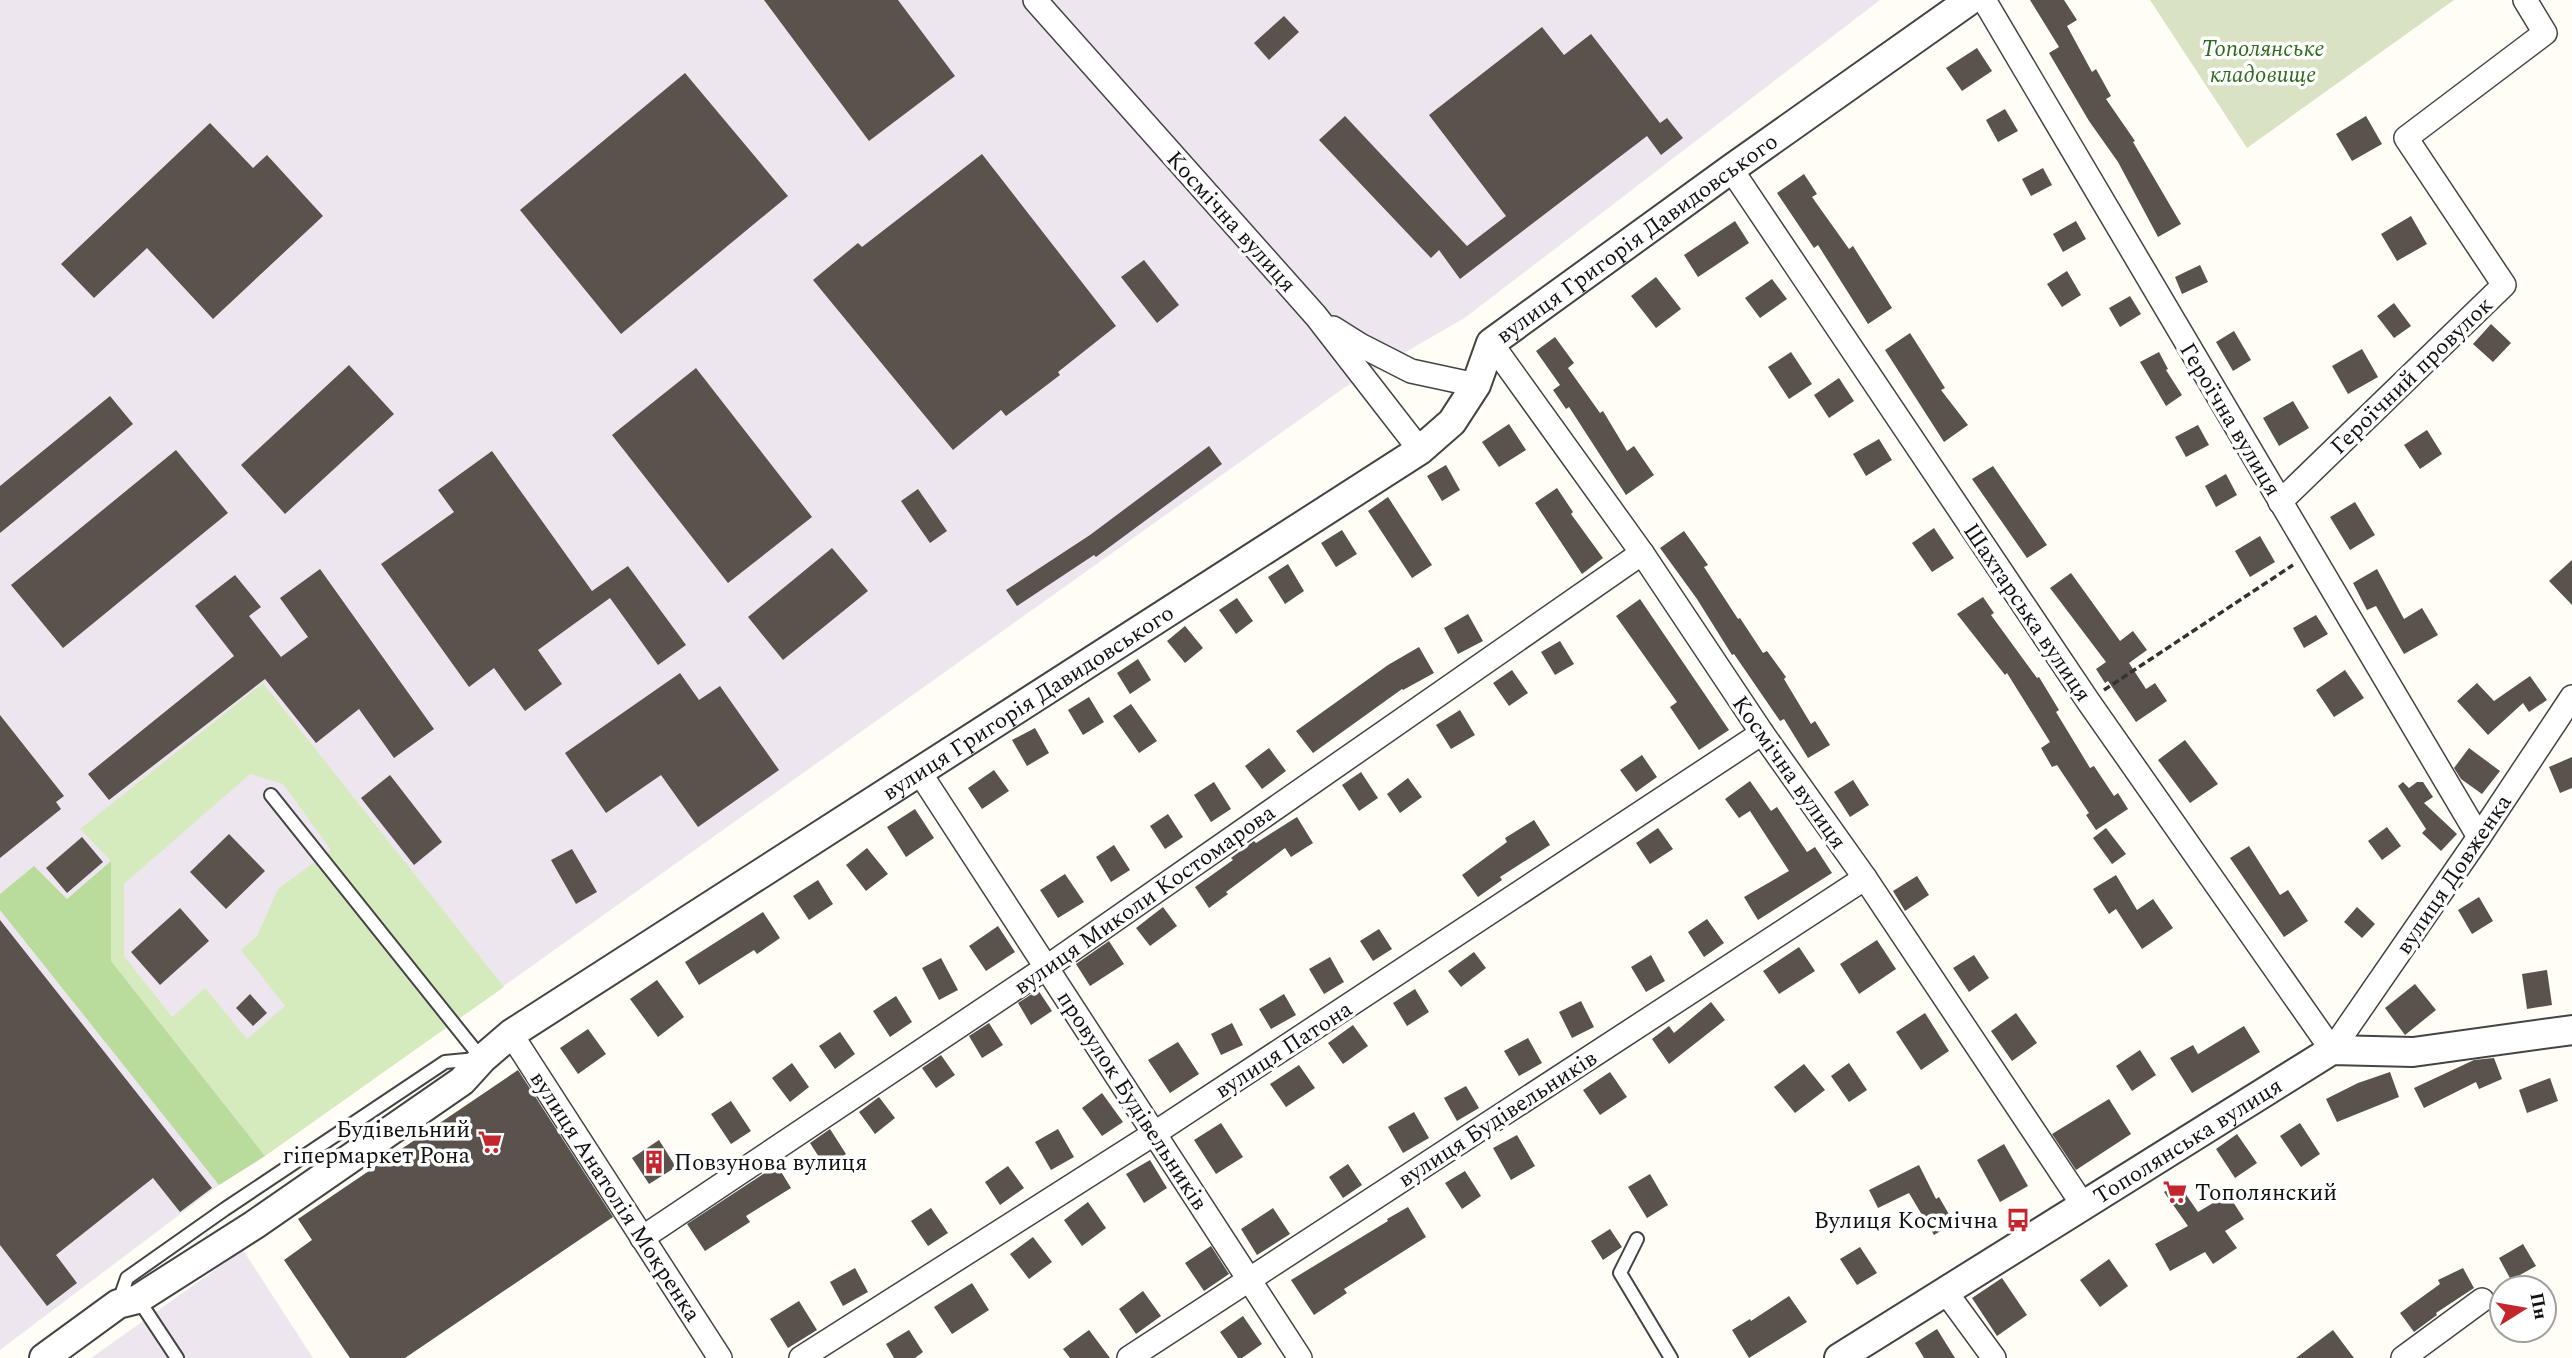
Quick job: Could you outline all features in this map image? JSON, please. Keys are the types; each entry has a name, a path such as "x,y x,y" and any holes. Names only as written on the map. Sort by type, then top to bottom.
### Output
{"street":[{"name":"Космічна вулиця","path":"1035,0 1316,316 1420,450"},
{"name":"вулиця Григорія Давидовського","path":"44,1358 128,1302 233,1221 462,1081 511,1034 1420,450 1452,422 1476,385 1491,343 1970,0"},
{"name":"Героїчна вулиця","path":"1984,0 2479,837"},
{"name":"Героїчний провулок","path":"2280,502 2504,285 2406,138 2545,33 2525,0"},
{"name":"Шахтарська вулиця","path":"1731,169 2088,701 2332,1050"},
{"path":"1316,316 1360,345 1411,371 1476,385"},
{"name":"Космічна вулиця","path":"1491,343 1642,553 1762,733 1865,877 2083,1205"},
{"name":"вулиця Миколи Костомарова","path":"642,1238 1047,967 1642,553"},
{"name":"вулиця Довженка","path":"2332,1050 2572,697"},
{"name":"вулиця Патона","path":"801,1358 1155,1133 1762,733"},
{"name":"провулок Будівельників","path":"920,773 1300,1358"},
{"name":"вулиця Будівельників","path":"1129,1358 1865,877"},
{"path":"2332,1050 2413,1052 2572,1030"},
{"name":"вулиця Анатолія Мокренка","path":"511,1034 720,1358"},
{"name":"Тополянська вулиця","path":"1839,1358 2332,1050"},
{"path":"1945,1291 1994,1358"},
{"path":"2403,1358 2482,1300"}],"lane":[{"path":"271,795 482,1059"},
{"path":"1637,1239 1620,1273 1671,1358"},
{"path":"128,1302 177,1358"}],"path":[{"path":"2088,701 2311,553"}],"shaded area":[{"path":"0,0 1880,0 1466,317 1344,388 265,1156 219,1185 0,1350"},
{"path":"243,1250 313,1358 91,1358"}],"green space":[{"name":"Тополянське кладовище","path":"2150,0 2454,0 2247,148"},
{"path":"263,683 504,987 265,1156 111,961 111,861 80,829","holes":["250,774 283,784 331,850 278,889 257,936 241,950 285,1006 247,1039 205,988 172,1017 124,956 124,884"]},
{"path":"111,861 111,961 265,1156 219,1185 0,910 0,894 34,866 67,899"}],"building":[{"path":"764,0 898,0 955,76 869,141"},
{"path":"2030,0 2064,0 2077,20 2067,26 2092,72 2096,69 2111,96 2106,99 2135,141 2133,142 2181,224 2158,237 2118,162 2089,121 2049,53 2059,47"},
{"path":"1284,16 1299,32 1269,60 1254,43"},
{"path":"1542,27 1564,55 1591,34 1660,123 1667,118 1683,138 1661,155 1647,136 1460,279 1439,250 1431,258 1319,140 1345,116 1467,246 1506,216 1429,115"},
{"path":"1977,48 1992,71 1962,91 1946,68"},
{"path":"685,73 788,196 621,334 520,210"},
{"path":"2005,109 2018,131 1998,142 1986,120"},
{"path":"2366,116 2382,144 2352,161 2336,134"},
{"path":"210,123 253,168 267,155 323,216 213,319 147,248 94,298 61,264"},
{"path":"982,154 1116,326 1058,372 1060,375 1006,416 1001,410 953,450 813,280 858,243 862,247"},
{"path":"2043,168 2052,185 2031,196 2022,179"},
{"path":"1804,174 1817,194 1812,197 1849,249 1853,246 1892,308 1868,324 1818,245 1814,248 1777,193"},
{"path":"2411,216 2427,244 2397,261 2381,234"},
{"path":"1735,221 1749,243 1698,277 1684,255"},
{"path":"2076,221 2086,239 2063,252 2053,234"},
{"path":"1144,260 1179,305 1157,323 1121,277"},
{"path":"2200,265 2208,282 2182,294 2175,277"},
{"path":"2067,271 2081,295 2062,307 2047,284"},
{"path":"1656,277 1681,309 1656,328 1631,296"},
{"path":"1772,279 1787,299 1760,318 1745,298"},
{"path":"2130,296 2141,314 2120,327 2109,308"},
{"path":"2394,303 2411,326 2394,338 2377,316"},
{"path":"2491,324 2511,343 2493,362 2473,344"},
{"path":"2234,331 2251,360 2233,371 2216,342"},
{"path":"1910,333 1945,388 1941,390 1968,425 1944,442 1885,350"},
{"path":"1555,337 1574,363 1568,368 1600,413 1603,411 1627,451 1634,446 1654,475 1626,495 1569,407 1566,409 1553,390 1560,385 1536,351"},
{"path":"2362,349 2378,377 2348,394 2332,366"},
{"path":"1791,352 1812,384 1789,399 1768,367"},
{"path":"2159,352 2168,369 2166,370 2182,395 2166,406 2140,362"},
{"path":"349,365 394,414 285,514 241,465"},
{"path":"696,368 812,517 728,583 612,435"},
{"path":"1839,378 1854,401 1829,418 1814,395"},
{"path":"110,396 133,424 0,533 0,486"},
{"path":"2293,401 2309,428 2279,446 2263,418"},
{"path":"1509,424 1526,450 1499,467 1482,442"},
{"path":"2198,425 2209,445 2186,457 2175,437"},
{"path":"2427,430 2442,454 2420,469 2404,445"},
{"path":"1879,439 1892,460 1866,476 1853,454"},
{"path":"1209,446 1222,464 1096,557 1094,555 1017,606 1006,590 1090,535"},
{"path":"176,450 228,513 63,648 11,585"},
{"path":"492,451 592,591 628,566 686,645 658,665 610,598 538,650 562,684 525,711 494,668 469,687 381,564 454,512 438,490"},
{"path":"1446,465 1460,490 1442,501 1427,476"},
{"path":"1993,466 2047,545 2027,558 1972,479"},
{"path":"2226,474 2237,495 2216,507 2205,486"},
{"path":"1557,488 1573,512 1571,514 1603,558 1582,574 1535,503"},
{"path":"918,489 947,531 930,543 901,501"},
{"path":"1388,497 1432,565 1412,578 1368,511"},
{"path":"2355,502 2375,535 2350,550 2330,517"},
{"path":"1934,528 1954,558 1932,572 1912,543"},
{"path":"1342,530 1357,554 1336,567 1321,543"},
{"path":"1684,531 1708,565 1704,567 1738,619 1740,618 1763,653 1767,651 1786,677 1784,679 1811,724 1815,721 1830,745 1808,758 1784,719 1780,721 1734,654 1732,655 1697,599 1660,548"},
{"path":"2260,536 2275,562 2250,577 2235,551"},
{"path":"832,548 868,591 783,660 748,617"},
{"path":"2572,560 2572,605 2549,581"},
{"path":"1288,564 1304,591 1285,604 1268,577"},
{"path":"320,569 434,729 394,758 359,709 316,743 265,679 109,800 88,774 234,656 195,606 235,575 261,607 249,616 281,657 308,637 280,598"},
{"path":"2377,569 2404,619 2422,608 2438,635 2404,654 2376,606 2367,610 2353,583"},
{"path":"2071,573 2120,641 2133,631 2147,650 2129,663 2146,689 2155,683 2167,701 2136,722 2108,681 2105,683 2096,669 2106,662 2050,588"},
{"path":"1983,597 1994,613 1991,615 2037,678 2039,677 2059,710 2056,712 2090,768 2094,766 2114,796 2118,793 2128,809 2096,830 2086,815 2089,813 2057,765 2052,767 2041,748 2050,742 2007,673 2005,675 1957,614"},
{"path":"1237,598 1253,621 1236,634 1219,610"},
{"path":"1640,599 1729,730 1699,750 1670,707 1677,702 1616,616"},
{"path":"1468,614 1483,641 1458,654 1444,628"},
{"path":"2316,615 2328,634 2304,648 2293,628"},
{"path":"1185,626 1203,648 1185,663 1167,641"},
{"path":"1560,641 1574,664 1555,675 1541,652"},
{"path":"1419,647 1434,673 1402,689 1313,753 1296,731 1388,665"},
{"path":"1138,659 1151,680 1130,694 1117,673"},
{"path":"1512,670 1528,693 1509,706 1493,683"},
{"path":"2345,670 2364,698 2334,717 2316,690"},
{"path":"680,673 699,700 720,686 779,770 698,827 661,775 606,813 565,753"},
{"path":"2530,676 2547,700 2529,712 2523,703 2488,735 2457,701 2477,683 2494,701"},
{"path":"1089,697 1104,722 1083,735 1068,710"},
{"path":"1131,704 1157,741 1139,753 1113,716"},
{"path":"1460,710 1475,735 1451,749 1436,725"},
{"path":"0,715 64,796 56,802 61,809 0,858"},
{"path":"1035,728 1049,753 1027,766 1012,740"},
{"path":"2185,740 2218,784 2190,803 2158,760"},
{"path":"1269,748 1286,771 1262,789 1245,766"},
{"path":"2469,748 2500,771 2482,794 2461,779 2454,768"},
{"path":"1642,755 1657,777 1636,792 1620,770"},
{"path":"2572,757 2572,788 2560,793 2549,767"},
{"path":"994,770 1009,791 982,809 968,788"},
{"path":"1361,772 1378,798 1359,811 1342,785"},
{"path":"390,775 442,842 414,865 361,798"},
{"path":"1408,778 1422,797 1400,813 1387,794"},
{"path":"1853,780 1869,805 1850,817 1834,792"},
{"path":"1750,781 1771,811 1777,807 1807,852 1815,847 1832,873 1758,920 1744,897 1789,871 1750,811 1739,818 1725,799"},
{"path":"1214,782 1231,809 1211,822 1194,795"},
{"path":"2403,782 2409,788 2417,782 2423,782 2433,797 2424,803 2457,834 2441,851 2422,833 2426,829 2398,786"},
{"path":"915,809 934,838 906,857 887,827"},
{"path":"1168,814 1183,837 1165,849 1150,826"},
{"path":"1297,817 1313,843 1291,857 1285,848 1209,908 1195,887 1254,841 1256,843"},
{"path":"1534,820 1550,845 1500,877 1502,880 1478,897 1462,875 1507,842 1505,838"},
{"path":"2387,827 2401,846 2382,860 2368,841"},
{"path":"1658,828 1673,849 1650,864 1636,843"},
{"path":"2106,828 2126,854 2112,864 2093,838"},
{"path":"229,834 265,871 226,909 190,872"},
{"path":"82,837 103,862 67,893 46,868"},
{"path":"1114,845 1130,870 1111,882 1096,857"},
{"path":"2249,846 2280,895 2288,890 2308,921 2284,937 2230,858"},
{"path":"867,848 888,874 866,891 846,865"},
{"path":"572,849 597,892 576,904 551,860"},
{"path":"1065,874 1084,902 1058,918 1040,890"},
{"path":"2116,875 2137,910 2153,899 2173,928 2142,949 2116,909 2109,914 2093,889"},
{"path":"1917,876 1929,895 1905,911 1893,891"},
{"path":"818,880 833,904 809,920 793,896"},
{"path":"2479,897 2493,921 2472,934 2458,910"},
{"path":"1163,907 1177,926 1150,946 1136,928"},
{"path":"2357,907 2375,924 2362,938 2344,922"},
{"path":"180,908 209,941 160,985 131,952"},
{"path":"763,912 780,938 757,954 754,950 699,985 685,962"},
{"path":"1707,919 1724,943 1704,957 1688,932"},
{"path":"0,920 212,1188 180,1212 153,1178 56,1255 77,1283 47,1306 0,1245"},
{"path":"998,926 1015,952 986,971 969,946"},
{"path":"1379,929 1392,949 1373,961 1360,941"},
{"path":"1877,940 1896,969 1859,994 1840,964"},
{"path":"1109,941 1124,964 1090,986 1076,964"},
{"path":"1799,947 1815,971 1779,994 1763,971"},
{"path":"1474,952 1486,968 1461,987 1448,971"},
{"path":"1651,955 1665,981 1646,992 1631,967"},
{"path":"1974,955 1989,978 1969,992 1953,968"},
{"path":"1330,957 1344,982 1324,994 1309,969"},
{"path":"941,958 958,990 939,1000 922,968"},
{"path":"2547,970 2552,1005 2527,1009 2522,974"},
{"path":"657,980 684,1017 658,1037 630,999"},
{"path":"2415,984 2436,1010 2405,1035 2385,1008"},
{"path":"1415,989 1429,1012 1407,1026 1393,1003"},
{"path":"1038,990 1052,1011 1031,1025 1018,1003"},
{"path":"250,994 267,1013 253,1026 236,1008"},
{"path":"1284,994 1296,1015 1271,1029 1259,1009"},
{"path":"896,996 912,1022 890,1037 873,1011"},
{"path":"1581,1001 1594,1027 1572,1038 1559,1012"},
{"path":"1711,1002 1725,1020 1669,1064 1652,1039 1669,1026 1674,1033"},
{"path":"1925,1013 1949,1051 1921,1070 1896,1032"},
{"path":"2016,1013 2037,1043 2012,1061 1991,1031"},
{"path":"989,1023 1003,1045 982,1058 969,1036"},
{"path":"1232,1023 1243,1045 1221,1055 1211,1034"},
{"path":"1353,1025 1368,1046 1343,1064 1328,1043"},
{"path":"2244,1026 2260,1052 2192,1093 2170,1058 2193,1045 2198,1054"},
{"path":"588,1029 606,1054 578,1074 560,1048"},
{"path":"840,1032 855,1054 835,1069 819,1046"},
{"path":"1528,1038 1542,1063 1519,1076 1504,1051"},
{"path":"1178,1042 1199,1074 1170,1093 1148,1060"},
{"path":"2140,1050 2156,1075 2132,1091 2116,1066"},
{"path":"941,1055 955,1075 936,1088 922,1068"},
{"path":"2494,1058 2502,1079 2479,1089 2476,1082 2424,1108 2414,1088 2474,1060"},
{"path":"792,1063 809,1087 790,1102 772,1078"},
{"path":"1849,1063 1867,1090 1849,1102 1831,1076"},
{"path":"1804,1064 1825,1090 1795,1113 1774,1087"},
{"path":"1299,1065 1315,1088 1286,1107 1270,1084"},
{"name":"Будівельний гіпермаркет Рона","path":"518,1070 613,1217 405,1358 350,1358 284,1260 312,1240 298,1219"},
{"path":"1610,1072 1627,1097 1600,1115 1583,1090"},
{"path":"2390,1072 2399,1097 2337,1122 2326,1099 2358,1083"},
{"path":"2550,1078 2558,1101 2527,1113 2519,1090"},
{"path":"1466,1086 1479,1108 1457,1121 1444,1098"},
{"path":"1102,1093 1123,1122 1102,1136 1082,1108"},
{"path":"879,1097 895,1118 875,1134 859,1112"},
{"path":"2109,1099 2131,1134 2076,1170 2052,1134"},
{"path":"731,1101 751,1131 731,1144 711,1114"},
{"path":"1414,1112 1429,1138 1403,1153 1388,1127"},
{"path":"1221,1123 1243,1157 1216,1174 1194,1140"},
{"path":"2300,1123 2320,1154 2301,1167 2280,1136"},
{"path":"830,1129 846,1154 826,1168 810,1143"},
{"path":"1058,1129 1074,1157 1051,1170 1035,1142"},
{"path":"2237,1134 2257,1163 2235,1178 2216,1149"},
{"path":"1517,1135 1535,1166 1511,1180 1493,1148"},
{"name":"Повзунова вулиця","path":"659,1140 676,1167 649,1184 632,1158"},
{"path":"2004,1144 2028,1186 2000,1202 1977,1160"},
{"path":"1150,1160 1167,1188 1144,1203 1126,1174"},
{"path":"1348,1164 1362,1185 1343,1198 1329,1177"},
{"path":"777,1165 791,1188 746,1216 750,1222 705,1251 687,1224"},
{"path":"1919,1165 1936,1199 1939,1197 1954,1223 1934,1235 1909,1193 1878,1208 1869,1190"},
{"path":"1008,1166 1024,1188 1000,1205 985,1182"},
{"path":"1465,1171 1481,1196 1462,1209 1445,1183"},
{"path":"1650,1174 1668,1205 1647,1218 1628,1187"},
{"path":"2178,1183 2198,1212 2228,1194 2244,1219 2225,1231 2237,1248 2213,1264 2205,1252 2170,1271 2155,1244 2188,1226 2164,1192"},
{"path":"1088,1202 1106,1228 1082,1246 1064,1220"},
{"path":"1408,1207 1426,1237 1344,1289 1347,1293 1314,1315 1291,1280"},
{"path":"931,1208 948,1233 928,1246 911,1221"},
{"path":"1273,1208 1290,1234 1257,1255 1241,1229"},
{"path":"1610,1229 1622,1247 1603,1260 1591,1241"},
{"path":"1033,1237 1052,1262 1029,1279 1010,1254"},
{"path":"2523,1244 2536,1266 2522,1274 2508,1274 2499,1258"},
{"path":"1211,1246 1229,1274 1204,1291 1185,1263"},
{"path":"1860,1247 1877,1273 1857,1285 1840,1259"},
{"path":"2109,1259 2128,1286 2100,1307 2080,1280"},
{"path":"855,1268 868,1292 843,1306 830,1282"},
{"path":"2463,1268 2474,1288 2436,1313 2437,1315 2414,1332 2400,1313 2440,1284 2438,1280"},
{"path":"2002,1278 2027,1315 1997,1336 1972,1298"},
{"path":"972,1283 989,1310 952,1334 934,1307"},
{"path":"1143,1291 1161,1316 1136,1334 1119,1309"},
{"path":"1789,1296 1807,1322 1749,1358 1732,1330"},
{"path":"799,1301 817,1330 788,1348 770,1319"},
{"path":"1243,1316 1262,1344 1238,1358 1220,1332"},
{"path":"1937,1329 1955,1358 1924,1358 1915,1343"},
{"path":"909,1330 923,1352 915,1358 894,1358 886,1344"},
{"path":"1089,1330 1110,1358 1070,1358 1063,1349"},
{"path":"2333,1330 2354,1358 2296,1358"}],"place":[{"name":"Будівельний гіпермаркет Рона","path":"490,1142"},
{"name":"Повзунова вулиця","path":"654,1162"},
{"name":"Тополянский","path":"2175,1192"},
{"name":"Вулиця Космічна","path":"2018,1220"}]}
